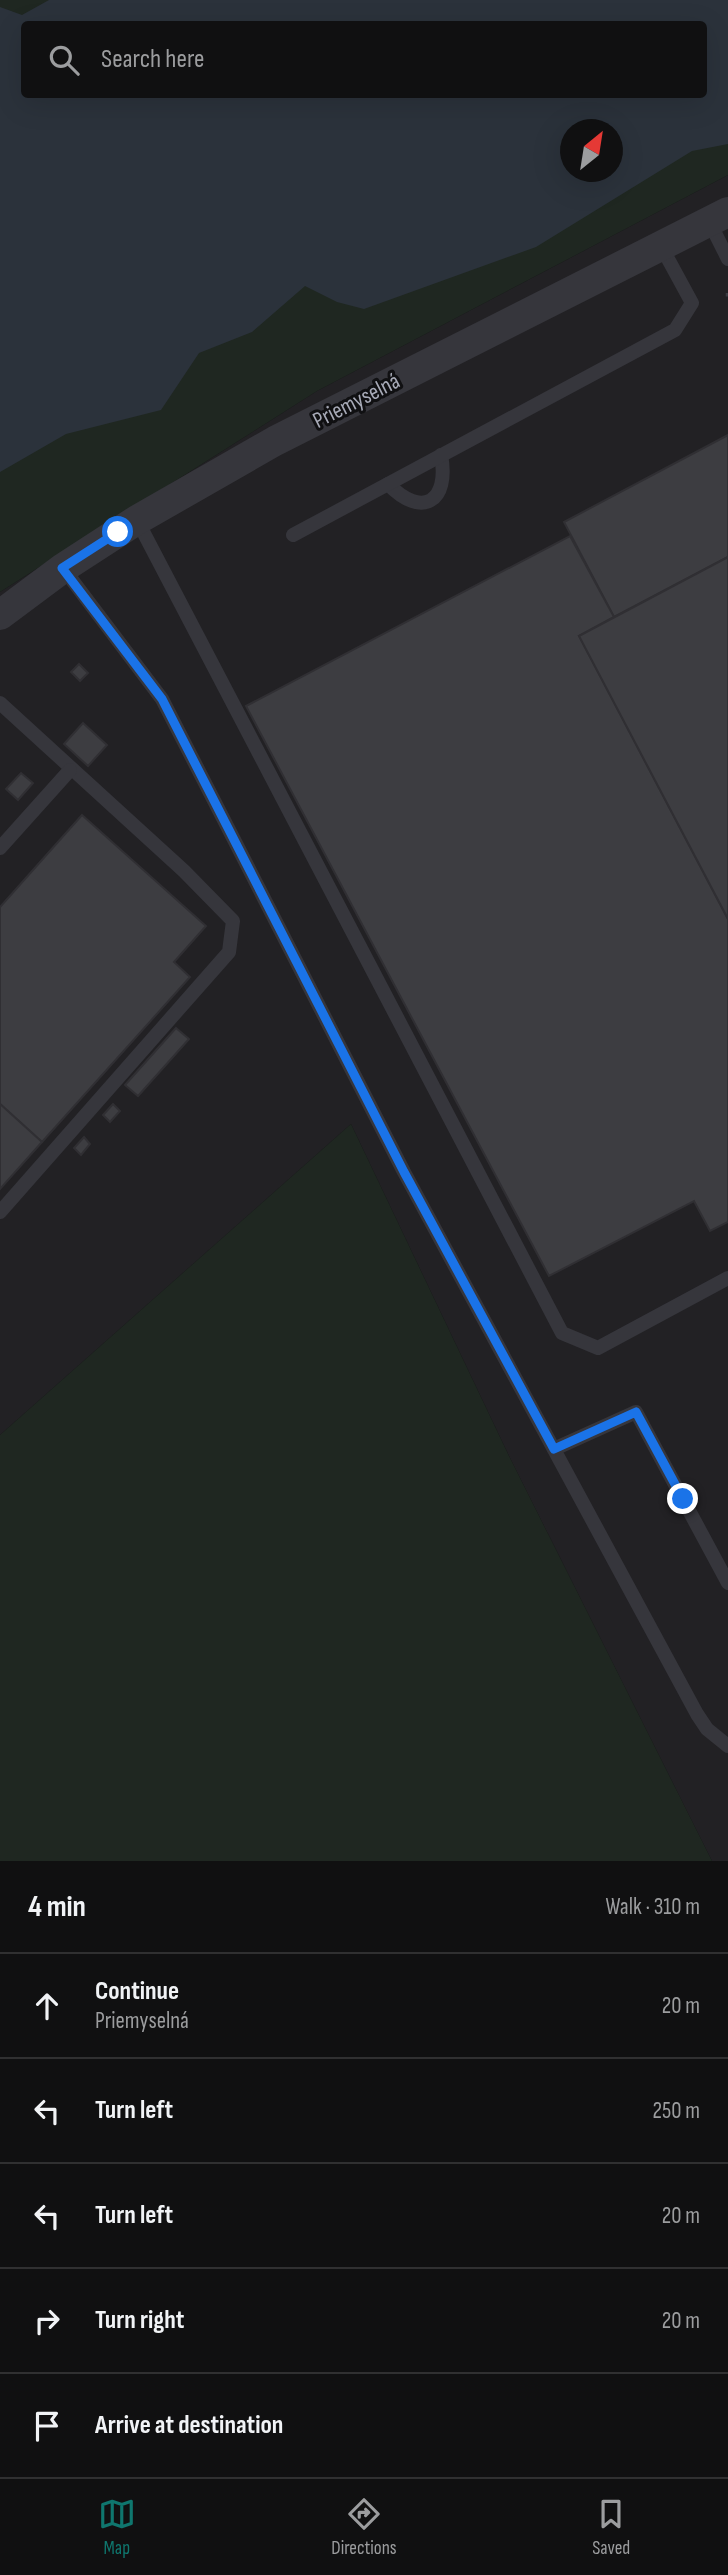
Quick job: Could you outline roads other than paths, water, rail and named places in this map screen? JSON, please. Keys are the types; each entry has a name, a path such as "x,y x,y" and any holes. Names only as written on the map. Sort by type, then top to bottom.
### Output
{"street":[{"name":"Priemyselná","path":"0,615 62,568 136,520 275,441 719,217"}],"lane":[{"path":"719,217 728,259"},
{"path":"293,535 675,330 692,303 661,246"},
{"path":"388,484 408,501 415,504 429,503 437,496 443,481 440,455"},
{"path":"136,520 562,1333 598,1348 728,1278"},
{"path":"62,568 162,699 404,1172 697,1714 707,1729 728,1746"},
{"path":"0,703 184,871 233,921 229,952 0,1212"},
{"path":"0,848 70,769"},
{"path":"554,1449 636,1412 728,1583"}]}
